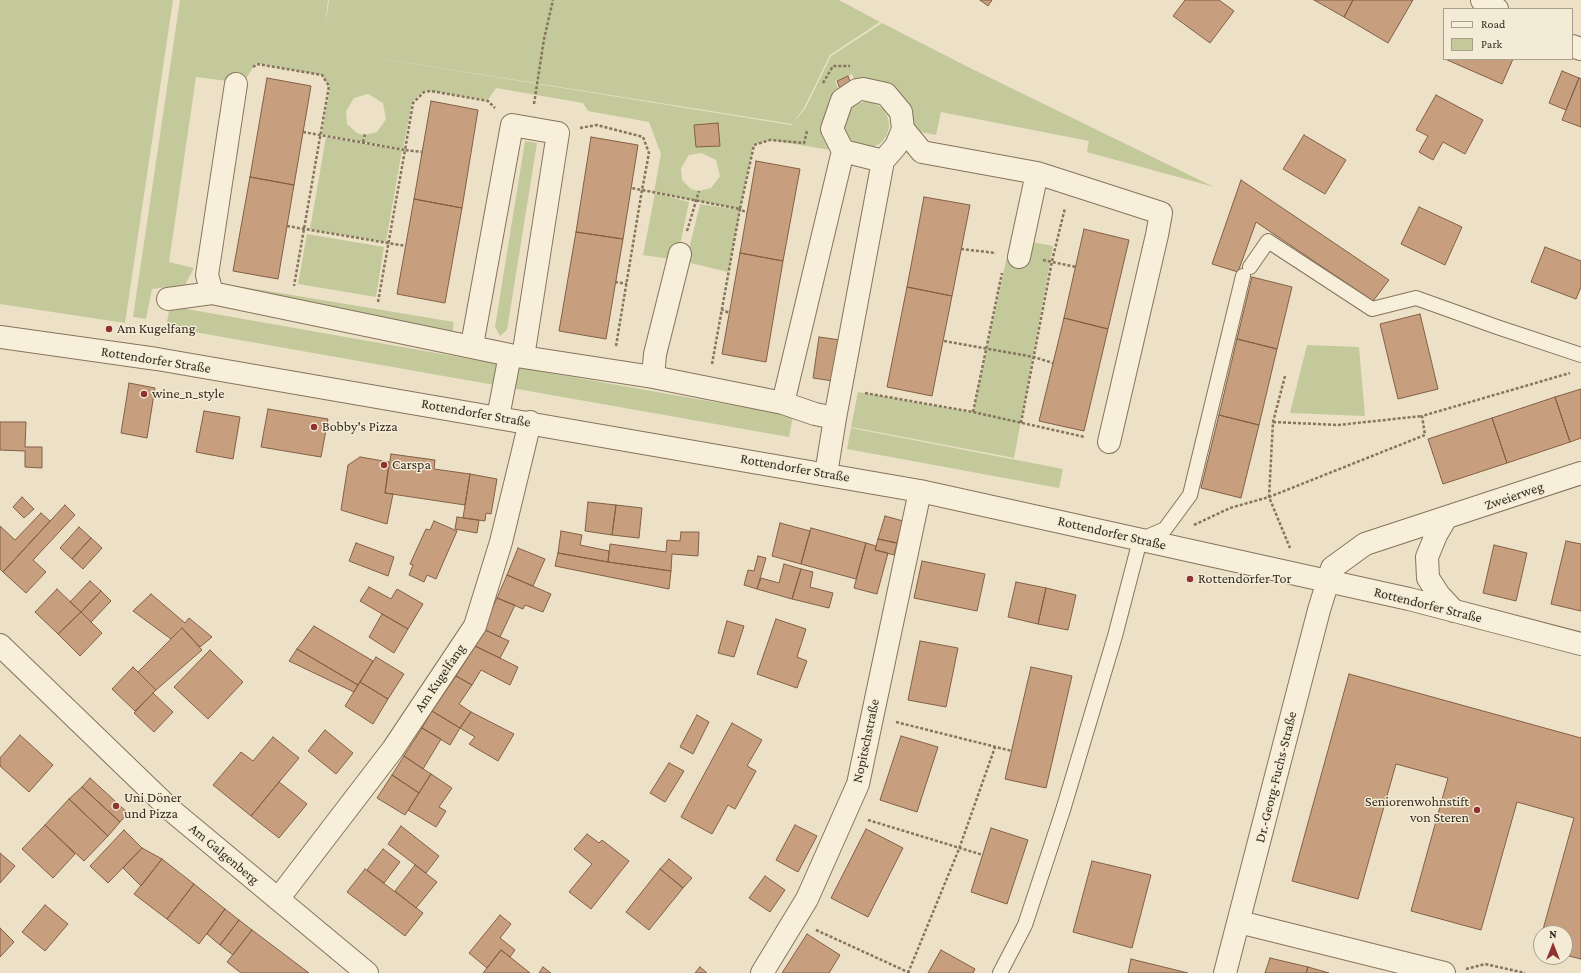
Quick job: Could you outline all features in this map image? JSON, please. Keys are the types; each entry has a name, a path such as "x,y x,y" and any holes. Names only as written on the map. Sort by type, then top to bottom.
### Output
{"street":[{"path":"1482,0 1495,8"},
{"path":"212,292 206,275 236,84"},
{"path":"783,403 843,151 832,129 842,100 857,90 863,89 886,94 901,112 903,129 896,146 883,161 840,388 826,474"},
{"path":"472,345 522,126 558,133 517,356 498,417"},
{"path":"903,129 922,152 1037,173 1160,213 1156,243 1109,442"},
{"path":"843,151 883,161"},
{"path":"1011,263 1037,173"},
{"path":"653,377 655,354 680,254"},
{"path":"168,299 212,292 472,345 517,356 653,377 783,403 815,414 835,418"},
{"name":"Rottendorfer Straße","path":"0,337 157,359 920,490 1454,611 1581,644"},
{"name":"Am Kugelfang","path":"278,899 392,750 475,626 501,542 530,422"},
{"name":"Zweierweg","path":"1327,582 1332,568 1365,544 1581,473"},
{"name":"Nopitschstraße","path":"762,973 807,899 858,784 920,490"},
{"path":"1446,518 1436,535 1427,556 1428,578 1439,596 1454,611"},
{"name":"Dr.-Georg-Fuchs-Straße","path":"1225,973 1327,582"},
{"name":"Am Galgenberg","path":"0,645 172,810 367,973"},
{"path":"1239,922 1451,972"}],"lane":[{"path":"1000,973 1026,926 1063,810 1114,636 1140,540 1165,529 1190,495 1247,271 1268,241 1372,309 1416,298 1581,355"}],"path":[{"path":"378,303 413,103 424,92 431,91 488,101 522,126 553,0"},
{"path":"236,84 257,64 322,76 329,86 294,289"},
{"path":"558,133 597,125 643,137 649,153 616,347 608,346"},
{"path":"304,132 422,152"},
{"path":"364,142 365,134"},
{"path":"719,366 711,365 740,209 754,145"},
{"path":"1021,423 1052,261 1070,183"},
{"path":"631,188 740,209 747,213"},
{"path":"680,254 699,191"},
{"path":"287,226 406,246"},
{"path":"973,412 986,348 1011,263"},
{"path":"616,282 627,284"},
{"path":"722,309 729,313"},
{"path":"944,341 1034,357 1053,363"},
{"path":"1273,422 1338,425 1422,416 1573,372"},
{"path":"1285,376 1273,422 1269,497 1302,576"},
{"path":"840,388 973,412 1109,442"},
{"path":"1189,527 1230,508 1269,497 1425,435 1422,416"},
{"path":"900,723 1012,751"},
{"path":"794,920 909,973 959,849 995,747"},
{"path":"845,813 959,849 983,855"},
{"path":"1451,972 1485,964 1525,973"}],"green space":[{"path":"0,0 173,0 125,323 0,304"},
{"path":"180,0 328,0 325,29 329,0 839,0 880,22 830,55 804,108 793,123 805,109 831,56 882,23 968,67 1214,187 1087,152 1089,141 941,112 936,135 904,129 902,111 858,89 852,74 835,81 841,95 842,152 770,140 753,145 740,209 654,192 661,154 649,122 588,111 583,103 496,88 488,100 424,90 412,102 403,149 364,142 365,135 377,132 386,119 383,103 368,94 354,98 346,111 347,124 357,133 364,135 363,142 322,134 330,87 322,75 256,63 243,83 196,77 169,262 194,268 185,285 152,289 146,319 133,317","holes":["322,49 792,124 791,125","701,153 716,160 720,176 711,188 699,191 691,189 682,180 681,168 689,155"]},
{"path":"866,102 879,106 885,112 889,125 885,138 879,144 866,148 853,144 847,138 843,125 847,112 853,106"},
{"path":"326,137 402,150 386,242 310,229"},
{"path":"525,141 537,143 507,330 500,336 495,327"},
{"path":"655,193 689,202 677,260 643,255"},
{"path":"700,204 740,210 728,272 686,262"},
{"path":"307,234 384,247 376,297 298,284"},
{"path":"1011,238 1053,246 1014,458 851,427 858,392 973,413"},
{"path":"214,282 454,322 450,348 210,305"},
{"path":"170,306 793,416 789,437 166,327"},
{"path":"1307,345 1359,347 1365,416 1290,413"},
{"path":"851,428 1063,469 1059,488 847,449"}],"building":[{"path":"980,0 992,0 988,6"},
{"path":"1185,0 1219,0 1234,11 1210,43 1173,16"},
{"path":"1314,0 1353,0 1344,17"},
{"path":"1353,0 1413,0 1388,43 1344,17"},
{"path":"1447,60 1513,60 1502,84"},
{"path":"1562,71 1579,78 1566,110 1549,103"},
{"path":"848,76 853,89 842,94 837,81"},
{"path":"267,78 311,86 294,185 250,177"},
{"path":"1579,78 1581,79 1581,127 1562,120"},
{"path":"1436,95 1483,120 1465,154 1443,142 1433,160 1419,152 1428,136 1416,130"},
{"path":"431,101 478,110 462,208 414,199"},
{"path":"718,123 720,146 696,147 694,125"},
{"path":"1304,135 1346,160 1325,194 1283,169"},
{"path":"591,137 638,145 623,239 576,232"},
{"path":"756,161 800,169 783,261 740,253"},
{"path":"250,177 294,185 278,279 233,271"},
{"path":"1241,180 1389,280 1373,301 1256,222 1238,272 1212,264"},
{"path":"924,197 970,205 952,296 907,287"},
{"path":"414,199 462,208 445,303 397,294"},
{"path":"1419,207 1462,227 1445,265 1401,244"},
{"path":"1084,229 1129,240 1108,329 1064,318"},
{"path":"576,232 623,239 606,339 559,331"},
{"path":"1545,247 1581,261 1581,287 1576,299 1531,282"},
{"path":"740,253 783,261 766,362 722,354"},
{"path":"1252,277 1292,287 1277,349 1237,339"},
{"path":"907,287 952,296 932,396 887,387"},
{"path":"1420,314 1438,389 1398,399 1380,324"},
{"path":"1064,318 1108,329 1084,431 1039,421"},
{"path":"819,337 840,340 833,381 813,378"},
{"path":"1237,339 1277,349 1259,425 1219,415"},
{"path":"129,383 155,388 147,438 121,433"},
{"path":"1581,389 1581,438 1570,442 1555,397"},
{"path":"1555,397 1570,442 1507,463 1492,418"},
{"path":"268,409 328,419 321,457 261,447"},
{"path":"204,411 240,417 233,459 196,452"},
{"path":"1219,415 1259,425 1241,498 1201,488"},
{"path":"1492,418 1507,463 1443,484 1428,439"},
{"path":"0,422 26,422 25,447 42,447 42,468 25,467 25,451 0,450"},
{"path":"391,454 435,460 434,469 470,474 465,505 385,493"},
{"path":"360,457 389,462 385,493 393,494 387,524 341,510 348,465"},
{"path":"470,474 497,479 491,514 486,513 485,521 463,518"},
{"path":"22,497 34,509 24,518 13,507"},
{"path":"588,502 616,505 612,535 585,531"},
{"path":"65,505 75,515 33,560 46,572 26,593 3,572"},
{"path":"616,505 642,508 639,538 612,535"},
{"path":"41,513 50,521 3,572 0,569 0,526 15,540"},
{"path":"885,516 903,521 897,543 878,539"},
{"path":"457,517 479,520 477,533 455,529"},
{"path":"434,521 457,531 436,579 427,575 424,582 409,575 413,565 410,564 426,529 430,530"},
{"path":"780,523 810,531 801,564 772,556"},
{"path":"79,527 91,538 72,559 60,548"},
{"path":"811,528 866,543 856,579 801,564"},
{"path":"561,531 582,535 580,545 609,551 608,562 558,553"},
{"path":"681,532 699,532 698,556 672,554 671,571 608,562 610,544 666,552 667,540 680,541"},
{"path":"91,538 102,548 83,569 72,559"},
{"path":"878,539 897,543 894,555 875,550"},
{"path":"1566,541 1581,544 1581,611 1551,604"},
{"path":"356,543 394,557 388,576 349,561"},
{"path":"866,543 876,546 875,550 888,553 877,594 854,588"},
{"path":"1494,545 1527,553 1516,601 1483,593"},
{"path":"518,548 545,559 533,586 507,575"},
{"path":"558,553 671,571 669,589 555,566"},
{"path":"758,556 766,558 757,589 744,585 748,570 754,571"},
{"path":"922,561 985,574 977,611 914,598"},
{"path":"784,564 801,569 792,599 757,589 761,578 779,583"},
{"path":"801,569 813,572 810,587 833,593 829,608 792,599"},
{"path":"507,575 551,594 543,612 525,605 523,609 497,598"},
{"path":"90,581 101,591 81,612 70,602"},
{"path":"1016,582 1046,588 1038,624 1008,617"},
{"path":"369,587 391,599 397,589 423,604 408,629 360,601"},
{"path":"1046,588 1076,595 1068,630 1038,624"},
{"path":"57,589 81,612 58,634 35,612"},
{"path":"101,591 111,601 91,622 81,612"},
{"path":"151,594 185,623 189,618 212,637 200,647 182,628 171,639 133,611"},
{"path":"497,598 515,605 500,637 483,629"},
{"path":"81,612 102,633 80,656 58,634"},
{"path":"382,614 408,629 394,653 369,637"},
{"path":"776,619 806,629 797,657 807,661 797,688 757,674"},
{"path":"727,621 744,626 734,657 718,653"},
{"path":"314,626 373,661 358,685 297,649"},
{"path":"182,628 202,650 156,690 138,672"},
{"path":"483,629 509,641 500,658 475,646"},
{"path":"920,641 958,648 946,707 908,700"},
{"path":"475,646 518,667 510,685 481,670 472,685 456,676"},
{"path":"297,649 358,685 354,692 289,661"},
{"path":"210,650 243,682 208,719 174,687"},
{"path":"376,657 404,674 388,699 360,682"},
{"path":"133,667 156,690 135,711 112,689"},
{"path":"1031,667 1072,676 1046,788 1005,779"},
{"name":"Seniorenwohnstift von Steren","path":"1349,674 1581,738 1581,959 1573,957 1573,925 1544,925 1574,818 1517,802 1481,930 1411,911 1448,778 1396,764 1358,899 1292,881"},
{"path":"456,676 472,685 459,704 471,712 460,728 432,711"},
{"path":"360,682 388,699 373,724 345,706"},
{"path":"153,693 173,712 154,732 134,713"},
{"path":"432,711 460,728 450,745 422,728"},
{"path":"471,712 514,734 498,761 469,744 475,737 460,728"},
{"path":"697,715 709,722 693,754 680,747"},
{"path":"732,723 762,740 747,766 756,771 735,809 728,805 712,834 681,817"},
{"path":"422,728 441,739 423,769 404,756"},
{"path":"325,730 353,753 336,774 308,751"},
{"path":"20,735 53,765 29,792 0,766 0,758"},
{"path":"901,736 938,747 917,812 880,800"},
{"path":"273,737 299,758 251,816 213,785 241,752 253,761"},
{"path":"404,756 431,774 419,793 392,775"},
{"path":"669,763 684,771 665,802 650,793"},
{"path":"431,774 452,788 439,807 446,811 436,827 408,810"},
{"path":"392,775 419,793 405,815 377,798"},
{"path":"90,778 128,813 120,822 82,787"},
{"path":"279,782 307,804 279,838 251,816"},
{"path":"82,787 120,822 108,836 69,799"},
{"path":"69,799 108,836 84,861 45,825"},
{"path":"45,825 75,854 53,878 22,849"},
{"path":"795,825 817,836 798,872 776,860"},
{"path":"401,826 439,856 426,873 388,844"},
{"path":"991,828 1028,840 1007,904 971,892"},
{"path":"866,829 903,848 868,917 831,898"},
{"path":"124,830 142,848 108,883 90,866"},
{"path":"587,834 599,843 602,840 629,861 591,909 569,892 592,864 574,849"},
{"path":"142,848 162,859 141,886 123,868"},
{"path":"383,849 400,862 384,883 367,870"},
{"path":"0,853 15,866 0,883"},
{"path":"162,859 194,884 167,919 134,894"},
{"path":"669,859 692,878 683,888 660,869"},
{"path":"1092,861 1151,875 1132,948 1073,932"},
{"path":"415,865 437,882 416,908 395,891"},
{"path":"365,869 423,913 405,936 347,892"},
{"path":"660,869 683,888 649,930 626,912"},
{"path":"765,876 785,890 770,912 749,898"},
{"path":"194,884 225,909 199,944 167,919"},
{"path":"45,905 68,924 45,951 22,932"},
{"path":"225,909 239,920 220,945 207,934"},
{"path":"500,915 511,924 500,938 515,950 510,957 501,950 487,968 469,953"},
{"path":"239,920 252,930 233,955 220,945"},
{"path":"0,928 14,942 0,957"},
{"path":"252,930 309,973 241,973 227,962"},
{"path":"807,934 840,955 829,973 782,973"},
{"path":"501,950 510,957 530,973 483,973"},
{"path":"941,950 975,969 973,973 928,973"},
{"path":"1270,958 1308,967 1306,973 1265,973"},
{"path":"1131,959 1188,973 1128,973"},
{"path":"543,967 551,973 539,973"},
{"path":"700,967 707,973 695,973"},
{"path":"1308,967 1329,973 1306,973"}],"place":[{"name":"Am Kugelfang","path":"109,329"},
{"name":"wine_n_style","path":"144,394"},
{"name":"Bobby's Pizza","path":"314,427"},
{"name":"Carspa","path":"384,465"},
{"name":"Rottendorfer Tor","path":"1190,579"},
{"name":"Uni Döner und Pizza","path":"116,806"},
{"name":"Seniorenwohnstift von Steren","path":"1477,810"}]}
